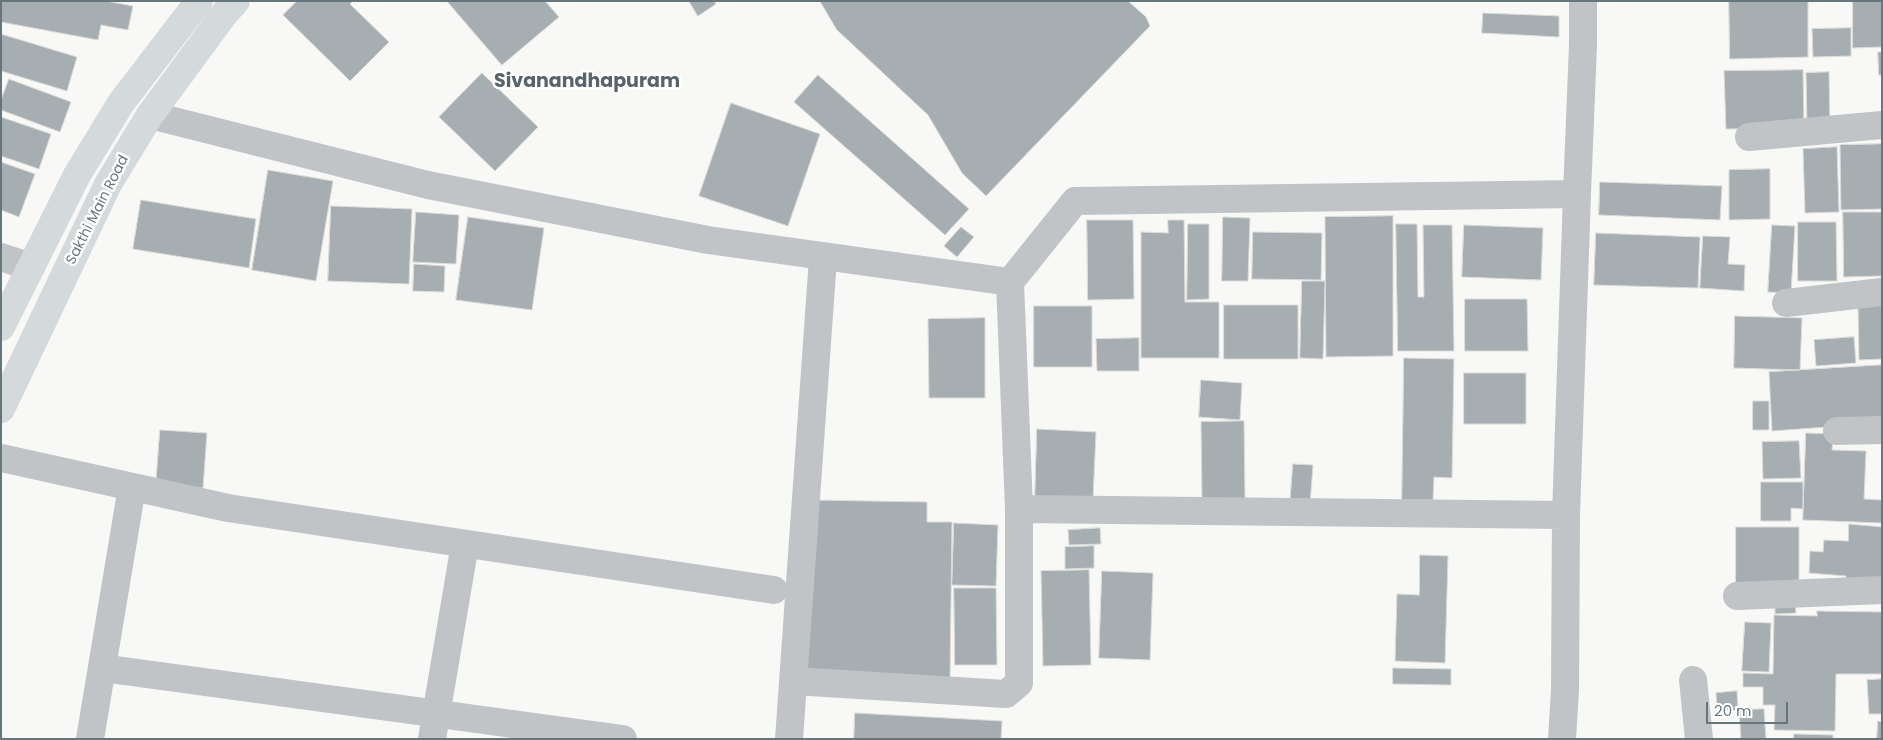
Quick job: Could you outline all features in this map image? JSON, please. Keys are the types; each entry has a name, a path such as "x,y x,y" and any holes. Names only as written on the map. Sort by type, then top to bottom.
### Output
{"highway":[{"path":"1,327 77,175 121,103 199,1"},
{"name":"Sakthi Main Road","path":"1,409 108,184 150,115 225,13 236,1"}],"street":[{"path":"1562,739 1565,690 1566,515 1583,1"},
{"path":"150,115 428,185 708,240 823,258 1010,282"},
{"path":"1749,137 1882,125"},
{"path":"793,681 1006,694 1019,683 1019,508 1010,282 1075,201 1576,194"},
{"path":"1,257 31,266"},
{"path":"789,739 823,258"},
{"path":"1786,303 1882,292"},
{"path":"1837,432 1882,430"},
{"path":"1,458 228,508 774,590"},
{"path":"90,739 132,487"},
{"path":"1019,508 1566,515"},
{"path":"434,726 465,544"},
{"path":"1737,596 1882,590"},
{"path":"102,668 434,726 623,739"},
{"path":"1694,680 1699,739"}],"building":[{"path":"1,1 106,1 133,6 128,30 101,25 98,40 1,22"},
{"path":"297,1 353,1 350,4 389,42 350,81 283,15"},
{"path":"447,1 545,1 559,17 502,65"},
{"path":"689,1 714,1 716,4 698,16"},
{"path":"820,1 1128,1 1146,17 1150,26 986,196 962,173 928,115 837,30"},
{"path":"1729,1 1808,1 1808,57 1730,59"},
{"path":"1853,1 1882,1 1882,47 1853,48"},
{"path":"1483,13 1559,16 1559,37 1482,33"},
{"path":"1851,28 1851,56 1813,57 1812,29"},
{"path":"1,34 77,57 67,91 1,71"},
{"path":"1878,52 1882,52 1882,75 1879,75"},
{"path":"1803,70 1804,128 1726,129 1724,71"},
{"path":"1829,72 1830,125 1807,125 1806,73"},
{"path":"482,73 538,127 495,171 439,117"},
{"path":"818,75 969,209 945,235 794,102"},
{"path":"9,79 71,102 60,132 1,110 1,100"},
{"path":"731,103 820,134 788,226 699,196"},
{"path":"1,117 51,134 39,169 1,156"},
{"path":"1882,144 1882,209 1841,210 1840,145"},
{"path":"1837,147 1839,212 1805,213 1803,149"},
{"path":"1,162 35,174 19,217 1,210"},
{"path":"1770,169 1770,219 1729,220 1729,170"},
{"path":"268,170 333,181 316,281 252,270"},
{"path":"1600,182 1722,186 1720,220 1599,215"},
{"path":"141,200 256,219 249,268 133,249"},
{"path":"331,206 412,209 409,284 328,281"},
{"path":"416,212 459,215 456,264 413,262"},
{"path":"1843,212 1882,212 1882,276 1844,277"},
{"path":"1393,216 1393,356 1326,357 1325,217"},
{"path":"468,217 544,228 532,310 456,300"},
{"path":"1223,217 1250,218 1248,281 1222,281"},
{"path":"1087,220 1133,220 1134,299 1088,300"},
{"path":"1168,220 1184,220 1185,302 1219,302 1219,358 1141,358 1141,232 1168,233"},
{"path":"1798,222 1836,222 1837,281 1798,281"},
{"path":"1188,224 1209,224 1209,299 1187,300"},
{"path":"1396,224 1417,224 1418,297 1424,297 1423,225 1452,225 1454,351 1398,351"},
{"path":"1464,225 1543,228 1541,280 1462,277"},
{"path":"1772,225 1795,226 1791,293 1768,292"},
{"path":"961,227 974,237 957,257 944,246"},
{"path":"1253,232 1322,233 1321,280 1252,279"},
{"path":"1596,233 1700,237 1698,288 1594,285"},
{"path":"1703,236 1730,237 1728,264 1745,265 1744,291 1700,288"},
{"path":"414,264 445,266 444,292 413,291"},
{"path":"1302,281 1325,281 1323,359 1300,358"},
{"path":"1465,299 1527,299 1528,351 1465,351"},
{"path":"1882,302 1882,359 1859,360 1858,303"},
{"path":"1224,305 1298,305 1298,359 1224,359"},
{"path":"1034,306 1092,306 1092,367 1034,367"},
{"path":"1735,316 1802,318 1800,370 1734,368"},
{"path":"985,318 985,398 929,398 928,319"},
{"path":"1854,337 1856,363 1816,366 1814,340"},
{"path":"1139,338 1139,371 1097,371 1096,339"},
{"path":"1404,358 1454,359 1452,478 1434,477 1433,500 1402,500"},
{"path":"1882,365 1882,423 1772,431 1769,372"},
{"path":"1464,373 1526,373 1526,424 1464,424"},
{"path":"1201,380 1242,383 1240,420 1199,417"},
{"path":"1753,401 1769,401 1769,430 1753,430"},
{"path":"1244,421 1245,500 1202,500 1201,422"},
{"path":"1037,429 1096,432 1093,499 1035,497"},
{"path":"160,430 207,433 203,488 156,485"},
{"path":"1806,433 1833,434 1832,450 1866,451 1864,499 1882,500 1882,523 1803,520"},
{"path":"1799,441 1801,478 1763,479 1762,442"},
{"path":"1293,464 1313,465 1310,505 1290,504"},
{"path":"1761,482 1803,482 1803,509 1791,508 1791,521 1761,521"},
{"path":"809,500 927,502 927,522 952,522 950,678 806,676"},
{"path":"954,523 998,525 996,586 952,585"},
{"path":"1849,524 1882,527 1882,581 1846,579 1846,576 1809,573 1810,551 1823,552 1824,540 1848,541"},
{"path":"1736,527 1799,527 1799,588 1736,589"},
{"path":"1100,528 1101,544 1069,545 1068,530"},
{"path":"1094,546 1094,568 1065,569 1065,547"},
{"path":"1420,555 1448,556 1445,663 1395,661 1397,594 1419,595"},
{"path":"1089,570 1091,665 1043,666 1041,571"},
{"path":"1102,571 1153,573 1150,660 1099,658"},
{"path":"954,588 996,588 997,665 955,665"},
{"path":"1795,599 1796,613 1775,614 1775,600"},
{"path":"1817,611 1882,612 1882,674 1836,674 1835,731 1774,730 1775,705 1763,705 1763,687 1743,687 1743,673 1773,674 1774,615 1817,616"},
{"path":"1745,622 1771,623 1769,672 1742,671"},
{"path":"1393,668 1451,669 1451,685 1393,684"},
{"path":"1882,679 1882,714 1869,714 1867,680"},
{"path":"1737,691 1738,710 1717,711 1716,693"},
{"path":"1764,709 1766,739 1741,739 1739,710"},
{"path":"855,713 1002,721 1001,739 854,739"},
{"path":"1878,721 1882,722 1882,739 1877,739"},
{"path":"1794,734 1833,735 1833,739 1794,739"}],"district":[{"name":"Sivanandhapuram","path":"587,82"}]}
